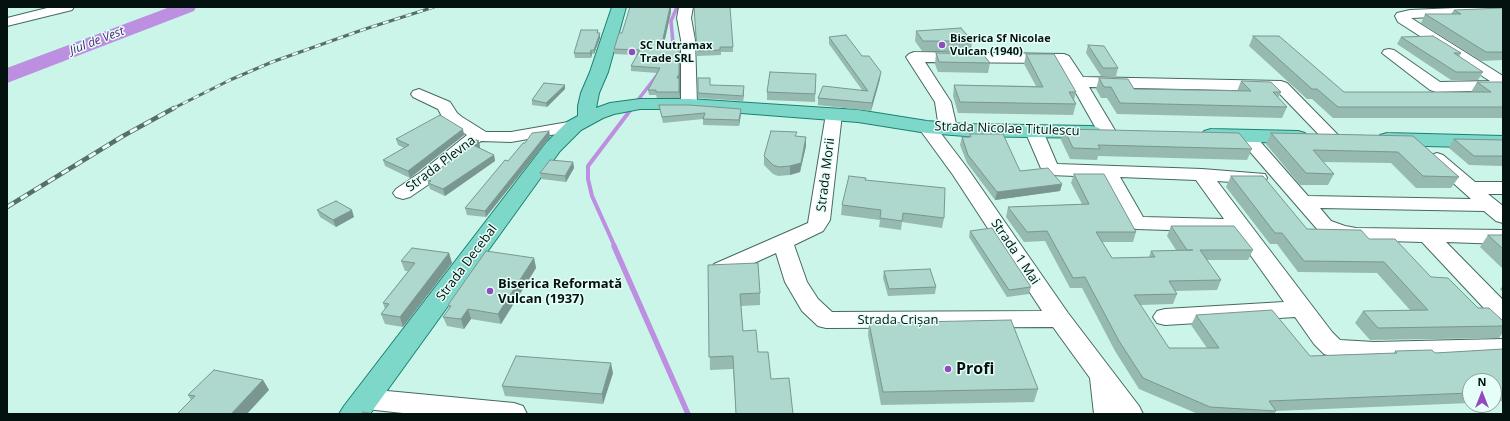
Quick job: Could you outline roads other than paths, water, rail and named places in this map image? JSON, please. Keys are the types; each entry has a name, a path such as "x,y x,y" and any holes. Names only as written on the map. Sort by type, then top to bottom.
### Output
{"main road":[{"path":"581,122 599,72 619,7"},
{"path":"599,72 606,87 610,109"},
{"name":"Strada Nicolae Titulescu","path":"581,122 610,109 635,105 690,104 858,116 927,127 1115,132"},
{"name":"Strada Decebal","path":"360,406 553,147 581,122"},
{"path":"1190,134 1352,138"},
{"path":"1372,139 1503,142"}],"street":[{"path":"7,22 67,7"},
{"path":"686,7 684,18 688,40 690,104"},
{"path":"1503,10 1410,14 1402,16 1402,19 1503,85"},
{"path":"1389,53 1436,86 1503,85"},
{"path":"948,128 943,102 914,57 1064,60 1078,82 1115,132"},
{"path":"1476,67 1503,66"},
{"path":"1078,82 1281,86 1332,138"},
{"path":"419,94 444,106 450,116 478,135"},
{"name":"Strada Morii","path":"722,269 816,227 820,220 834,114"},
{"name":"Strada Plevna","path":"403,193 428,176 478,135 486,137 511,136 581,122"},
{"name":"Strada 1 Mai","path":"927,127 961,173 1060,320 1130,414"},
{"path":"1034,131 1050,169 1282,179"},
{"path":"1245,135 1282,179 1324,225 1341,232 1356,234 1503,237"},
{"path":"1415,140 1496,211"},
{"path":"1108,172 1136,223 1240,226"},
{"path":"1202,175 1301,309 1323,338 1333,348 1353,351 1503,348"},
{"path":"1469,188 1503,188"},
{"path":"1303,202 1496,211"},
{"path":"1428,236 1503,314"},
{"name":"Strada Crișan","path":"783,242 796,282 810,305 826,320 1060,320"},
{"path":"1164,317 1301,309"},
{"name":"Strada 1 Mai","path":"1102,377 1107,414"},
{"path":"360,406 514,414"}],"waterway":[{"name":"Jiul de Vest","path":"7,76 187,7"},
{"path":"671,55 673,43 671,21 677,7"},
{"path":"631,109 658,74"},
{"path":"615,247 592,196 588,179 588,166 632,108"},
{"path":"614,246 688,414"}],"railway":[{"path":"174,108 230,80 272,62 362,30 434,7"},
{"path":"7,207 123,136 174,108"}],"place":[{"name":"Biserica Sf Nicolae Vulcan (1940)","path":"942,45"},
{"name":"SC Nutramax Trade SRL","path":"632,52"},
{"name":"Biserica Reformată Vulcan (1937)","path":"490,291"},
{"name":"Profi","path":"948,369"}]}
